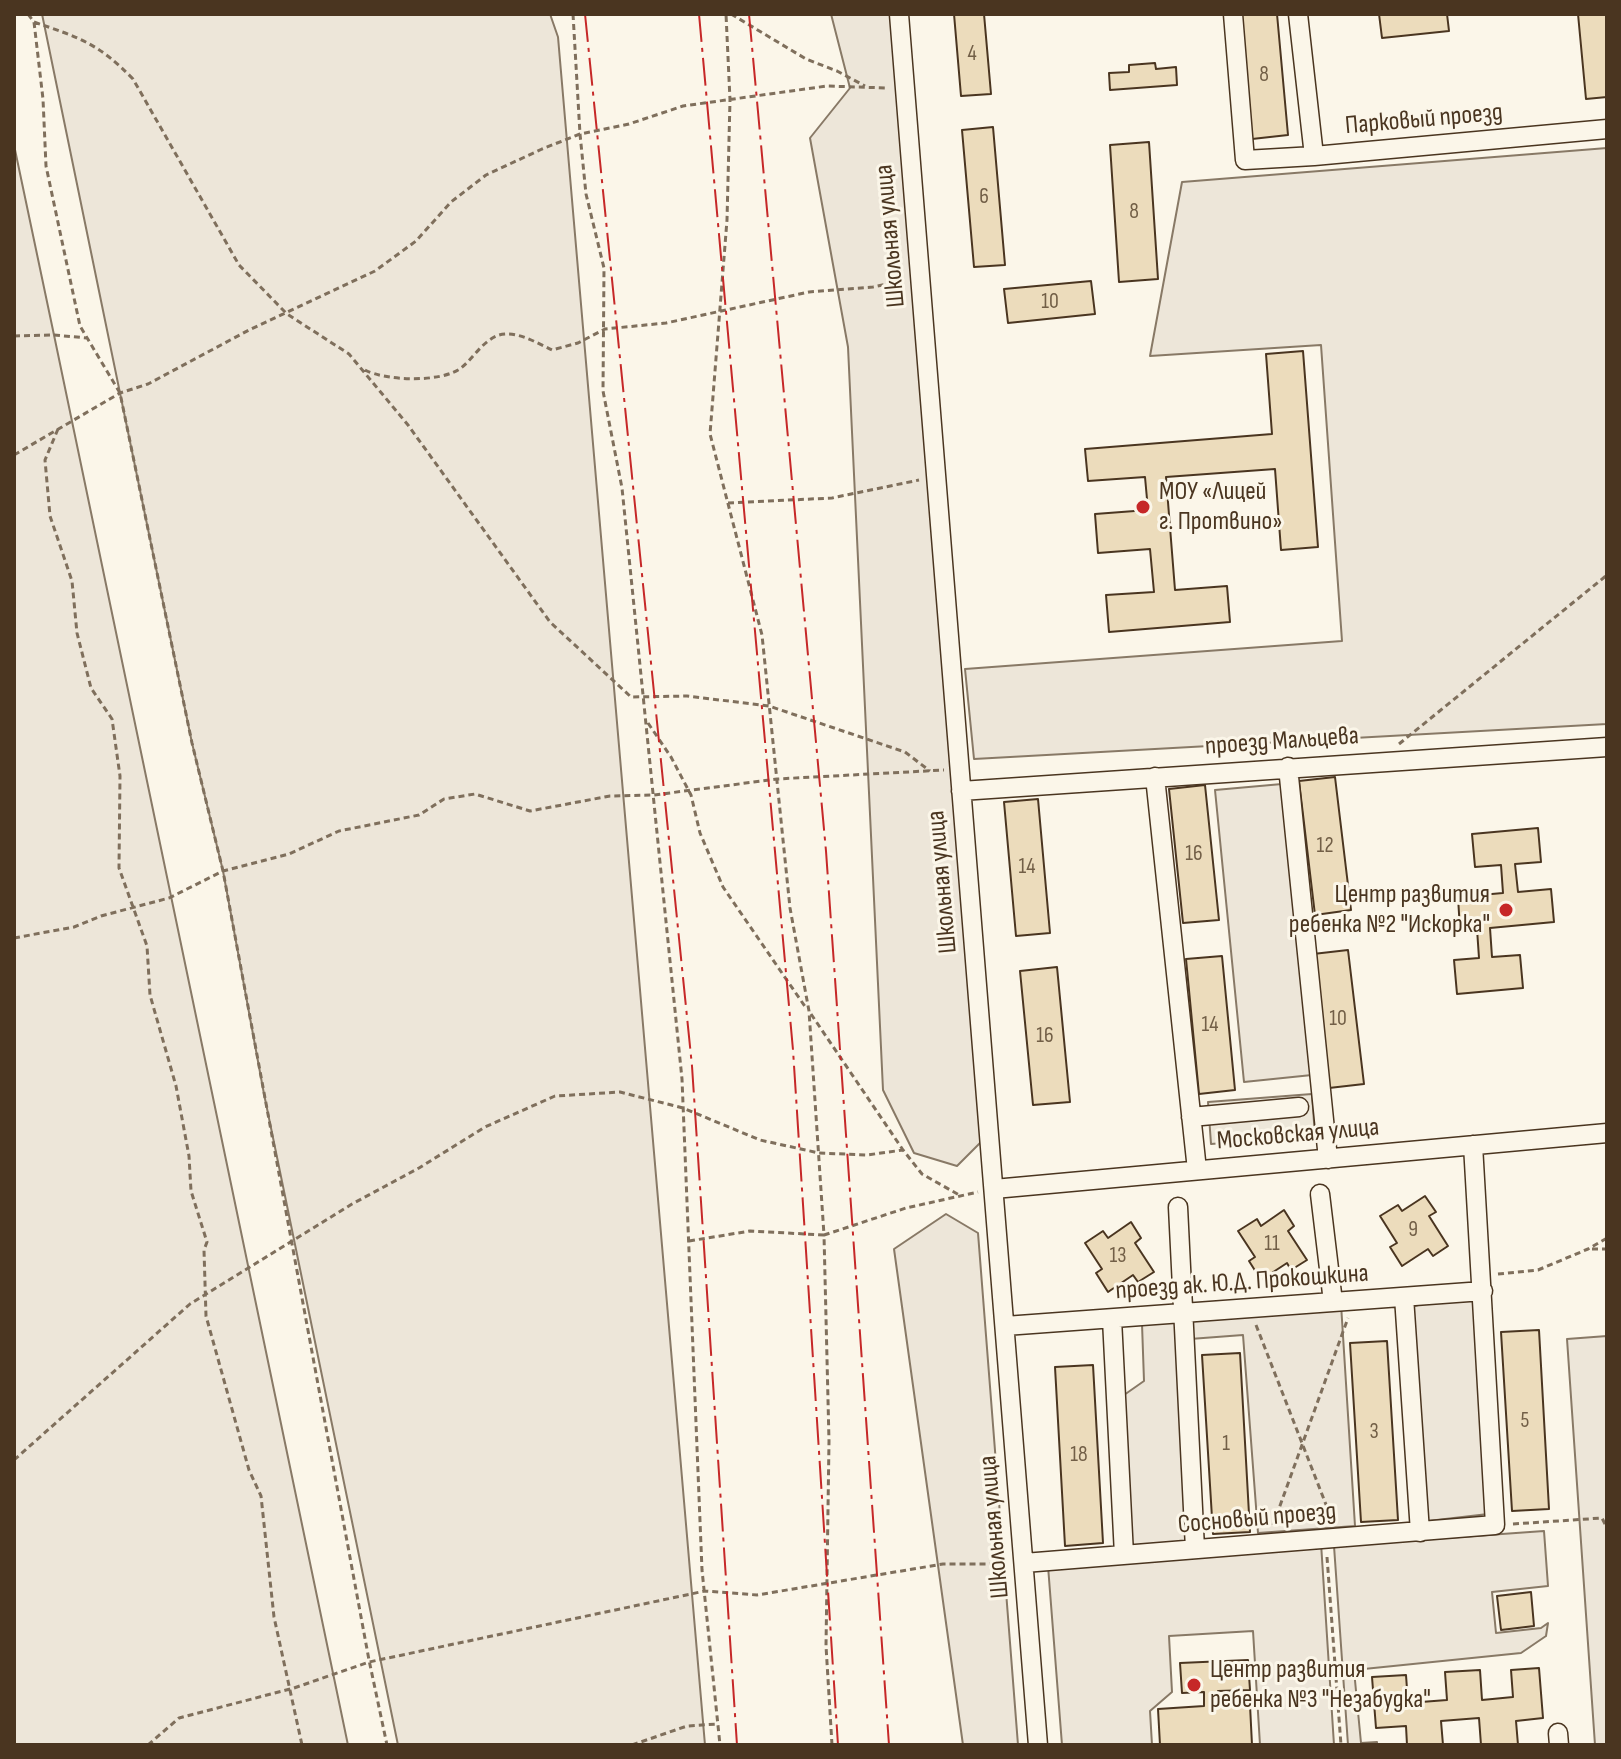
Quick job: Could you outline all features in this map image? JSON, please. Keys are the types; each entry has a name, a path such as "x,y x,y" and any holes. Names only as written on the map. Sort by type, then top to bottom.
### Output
{"street":[{"name":"Школьная улица","path":"899,14 1038,1745"},
{"name":"Парковый проезд","path":"1233,14 1245,160 1607,129"},
{"path":"1298,14 1314,156"},
{"name":"проезд Мальцева","path":"961,791 1607,747"},
{"path":"1288,767 1328,1159"},
{"path":"1155,777 1197,1170"},
{"path":"1191,1117 1299,1107"},
{"name":"Московская улица","path":"994,1189 1607,1133"},
{"path":"1473,1145 1495,1525"},
{"path":"1320,1194 1333,1302"},
{"path":"1178,1207 1195,1549"},
{"name":"проезд ак. Ю.Д. Прокошкина","path":"1005,1326 1404,1297 1482,1283"},
{"path":"1404,1297 1420,1532"},
{"path":"1112,1319 1124,1555"},
{"name":"Сосновый проезд","path":"1024,1563 1495,1525"}],"path":[{"path":"28,14 34,22 43,99 46,166 80,326 120,393 192,743 223,871 387,1745"},
{"path":"573,14 586,194 604,268 603,391 622,488 683,1108 701,1554 720,1745"},
{"path":"729,14 806,59 867,87"},
{"path":"729,14 730,100 722,312 710,434 762,635 790,908 809,1011 824,1235 829,1441 826,1646 832,1745"},
{"path":"34,22 86,39 112,57 133,79 239,265 287,314 349,354 408,425 550,622 631,697 687,696 769,706 905,752 930,771"},
{"path":"14,455 120,393 148,384 249,330 375,271 416,241 451,202 486,175 580,134 629,124 683,106 803,88 905,89"},
{"path":"361,368 378,377 434,377 460,369 478,349 499,335 525,337 552,350 578,343 605,329 666,323 809,292 873,287 920,277"},
{"path":"14,336 87,338"},
{"path":"58,429 45,460 50,516 72,581 77,633 91,688 112,719 120,776 119,868 147,946 150,995 176,1086 189,1156 191,1191 207,1242 204,1250 206,1316 249,1470 261,1496 272,1604 302,1745"},
{"path":"728,503 832,498 936,477"},
{"path":"1379,761 1607,575"},
{"path":"645,720 689,790 700,833 723,887 903,1150 922,1174 962,1196"},
{"path":"14,938 74,927 101,916 169,898 223,871 289,854 339,831 419,815 444,799 475,794 530,811 610,796 654,795 777,779 960,770"},
{"path":"14,1460 190,1304 485,1127 555,1096 620,1092 683,1108 760,1140 819,1153 867,1155 903,1150"},
{"path":"689,1241 750,1231 824,1235 906,1208 994,1189"},
{"path":"1482,1283 1538,1270 1607,1238"},
{"path":"1588,1249 1607,1249"},
{"path":"1266,1544 1355,1301"},
{"path":"1250,1308 1303,1442 1332,1539 1341,1745"},
{"path":"1495,1525 1602,1518 1607,1528"},
{"path":"148,1745 179,1718 288,1690 369,1662 705,1591 757,1595 943,1564 1024,1563"},
{"path":"632,1745 687,1726 717,1724"}],"shaded area":[{"path":"42,14 550,14 558,37 705,1745 398,1745 264,1094 223,871 192,743"},
{"path":"831,14 892,14 989,1134 957,1166 914,1153 883,1090 848,347 810,138 850,88"},
{"path":"14,145 54,335 348,1745 14,1745"},
{"path":"1607,148 1607,724 974,759 965,669 1342,641 1321,345 1150,356 1182,182"},
{"path":"1282,784 1312,1075 1244,1082 1215,790"},
{"path":"1312,1094 1315,1136 1211,1144 1208,1102"},
{"path":"946,1214 978,1233 1018,1745 963,1745 894,1249"},
{"path":"1476,1297 1488,1514 1428,1521 1411,1307 1437,1300"},
{"path":"1341,1304 1355,1526 1258,1533 1243,1335 1190,1339 1189,1315"},
{"path":"1177,1322 1189,1543 1131,1549 1124,1395 1144,1381 1142,1324"},
{"path":"1607,1336 1607,1745 1595,1745 1567,1339"},
{"path":"1544,1531 1548,1586 1492,1592 1496,1633 1541,1628 1548,1623 1546,1636 1521,1653 1354,1670 1361,1743 1377,1742 1377,1745 1348,1745 1334,1546"},
{"name":"Центр развития ребенка №3 \"Незабудка\"","path":"1321,1543 1334,1745 1260,1745 1253,1631 1169,1636 1172,1692 1150,1711 1152,1745 1062,1745 1048,1566"}],"building":[{"path":"954,14 984,14 991,94 961,96"},
{"path":"1241,14 1277,14 1288,135 1252,139"},
{"path":"1379,14 1447,14 1449,31 1382,38"},
{"path":"1578,14 1607,14 1607,97 1586,99"},
{"path":"1155,63 1156,69 1176,67 1177,85 1110,90 1109,73 1129,72 1129,65"},
{"path":"993,127 1005,265 974,267 962,130"},
{"path":"1149,142 1158,279 1119,282 1110,145"},
{"path":"1091,281 1095,314 1008,323 1004,289"},
{"path":"1303,351 1318,547 1281,550 1275,469 1166,477 1175,590 1227,586 1230,622 1109,632 1106,595 1154,592 1150,549 1098,553 1095,514 1148,510 1145,477 1088,481 1085,449 1272,434 1266,354"},
{"path":"1335,777 1351,910 1315,915 1299,781"},
{"path":"1205,785 1219,920 1183,923 1169,789"},
{"path":"1038,799 1050,933 1016,936 1004,802"},
{"name":"Центр развития ребенка №2 \"Искорка\"","path":"1538,828 1541,862 1515,864 1518,892 1551,889 1554,922 1490,928 1492,957 1520,955 1523,988 1457,994 1454,960 1479,958 1477,929 1460,930 1458,897 1503,893 1501,865 1475,867 1472,834"},
{"path":"1348,950 1364,1084 1329,1088 1313,954"},
{"path":"1222,956 1235,1090 1199,1094 1186,959"},
{"path":"1057,967 1070,1102 1033,1105 1020,971"},
{"path":"1425,1196 1436,1212 1429,1216 1448,1246 1433,1256 1428,1249 1402,1266 1390,1247 1397,1243 1380,1216 1398,1205 1402,1211"},
{"path":"1284,1210 1294,1226 1288,1231 1307,1260 1291,1270 1287,1263 1261,1280 1249,1261 1255,1257 1238,1231 1257,1219 1261,1226"},
{"path":"1131,1222 1141,1238 1135,1243 1154,1272 1138,1282 1133,1275 1108,1292 1096,1273 1102,1269 1085,1243 1103,1231 1108,1238"},
{"path":"1539,1330 1549,1509 1512,1511 1501,1332"},
{"path":"1387,1341 1398,1520 1361,1522 1350,1343"},
{"path":"1240,1353 1250,1532 1213,1534 1202,1355"},
{"path":"1093,1365 1103,1543 1065,1546 1055,1367"},
{"path":"1531,1592 1534,1626 1501,1630 1497,1596"},
{"path":"1248,1660 1250,1690 1218,1691 1219,1706 1250,1705 1252,1745 1160,1745 1158,1709 1204,1706 1204,1692 1182,1693 1180,1663"},
{"path":"1539,1668 1543,1718 1516,1721 1518,1745 1481,1745 1479,1718 1441,1721 1443,1745 1407,1745 1406,1726 1376,1728 1372,1677 1406,1675 1408,1703 1447,1700 1445,1672 1480,1670 1482,1700 1513,1697 1511,1670"}],"power":[{"path":"585,14 692,1066 737,1745"},
{"path":"699,14 793,1050 838,1745"},
{"path":"749,14 826,851 889,1745"}],"place":[{"name":"МОУ «Лицей г. Протвино»","path":"1143,507"},
{"name":"Центр развития ребенка №2 \"Искорка\"","path":"1506,910"},
{"name":"Центр развития ребенка №3 \"Незабудка\"","path":"1194,1685"}]}
